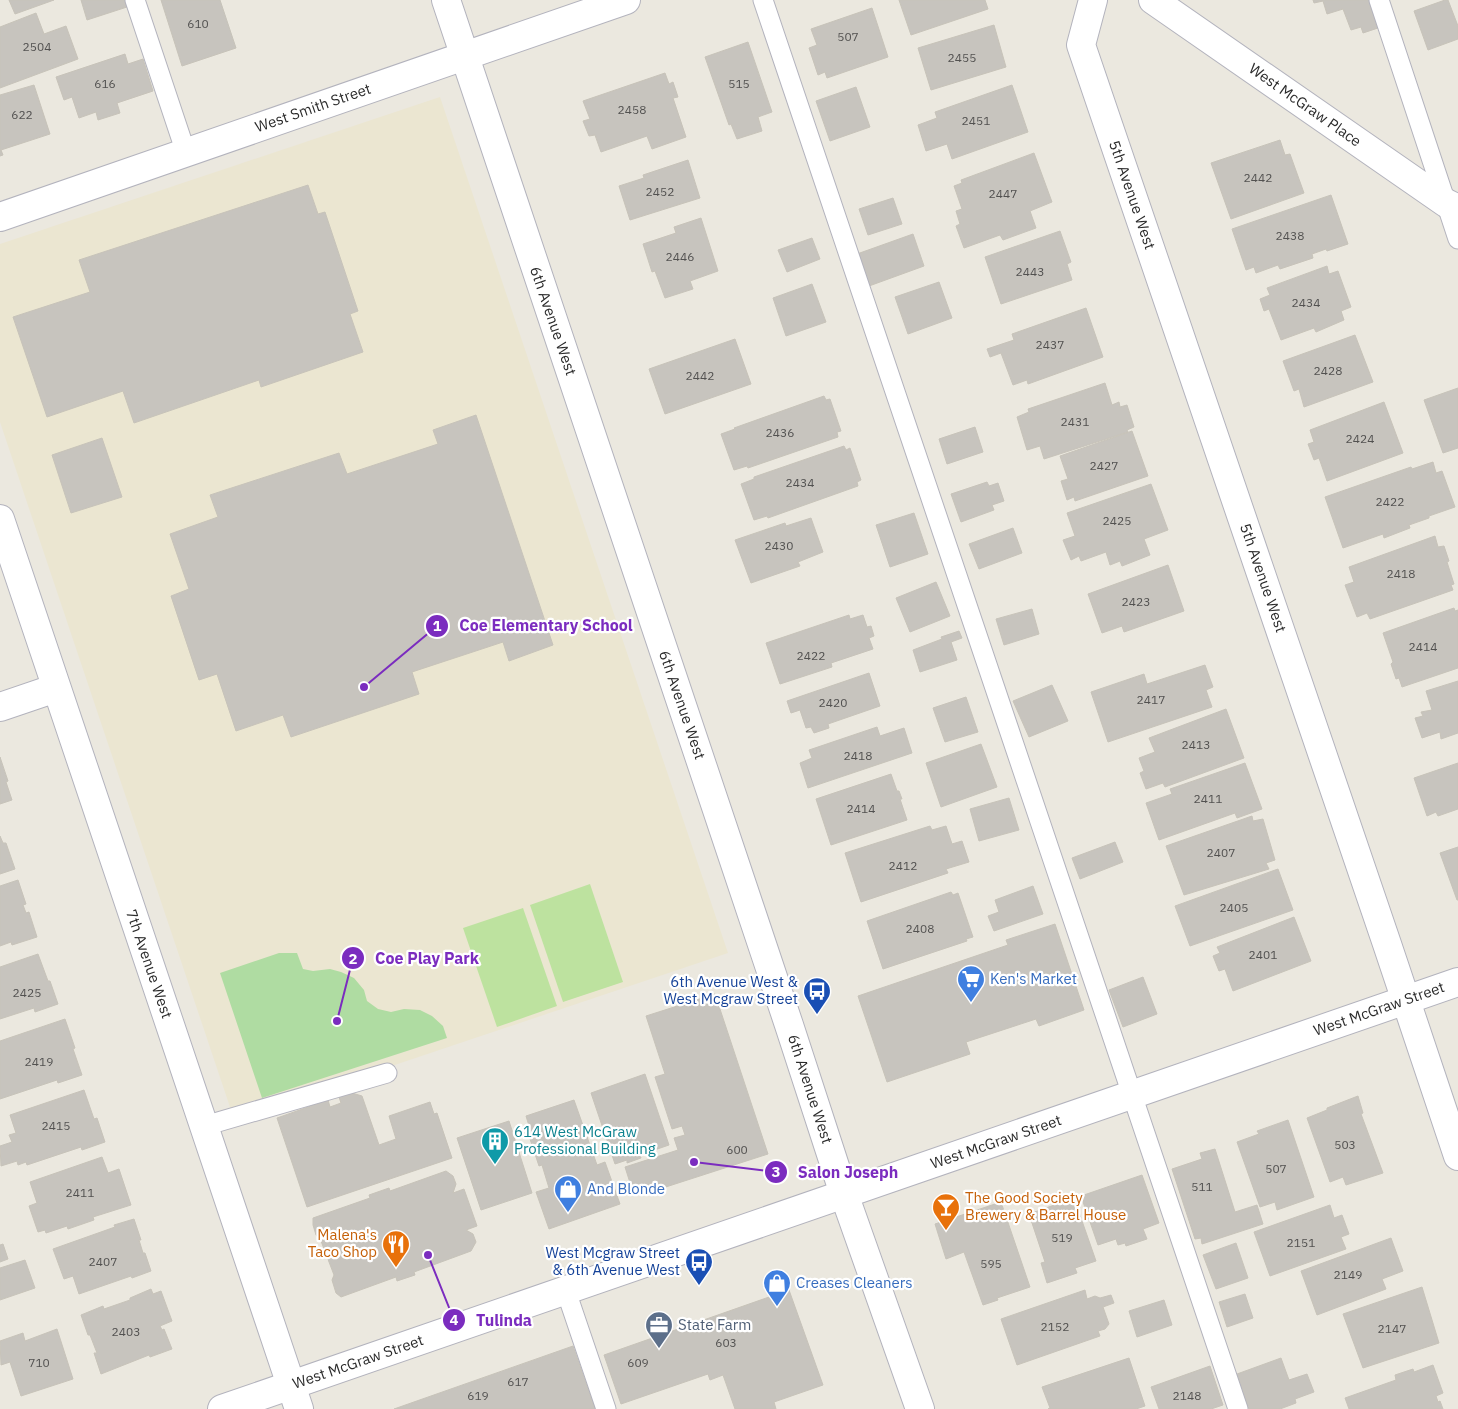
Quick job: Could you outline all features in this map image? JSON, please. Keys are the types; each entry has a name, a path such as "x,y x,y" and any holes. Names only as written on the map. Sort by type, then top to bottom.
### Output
{"street":[{"name":"6th Avenue West","path":"446,0 844,1194 920,1409"},
{"name":"West Smith Street","path":"0,217 626,0"},
{"name":"5th Avenue West","path":"1093,0 1081,45 1458,1156"},
{"name":"West McGraw Place","path":"1154,0 1452,206"},
{"name":"7th Avenue West","path":"0,519 295,1397"},
{"path":"0,707 56,688"},
{"name":"West McGraw Street","path":"222,1409 295,1397 566,1291 1458,982"}],"lane":[{"path":"135,0 186,153"},
{"path":"763,0 1238,1409"},
{"path":"1379,0 1452,206 1458,239"},
{"path":"204,1126 387,1073"},
{"path":"566,1291 606,1409"}],"shaded area":[{"path":"440,97 728,953 234,1119 0,422 0,244"}],"green space":[{"path":"590,884 623,982 563,1002 530,905"},
{"path":"523,908 557,1006 497,1027 463,928"},
{"path":"279,953 297,953 303,969 313,971 330,969 354,978 364,990 367,1001 378,1009 391,1012 404,1009 420,1010 432,1016 443,1026 447,1038 262,1098 220,973"}],"building":[{"path":"9,0 54,0 15,14"},
{"path":"81,0 125,0 127,7 87,20"},
{"path":"161,0 220,0 236,48 182,66"},
{"path":"899,0 985,0 988,9 911,35"},
{"path":"1313,0 1373,0 1381,22 1376,24 1378,28 1363,33 1361,27 1351,30 1343,9 1327,14 1323,1 1314,3"},
{"path":"1448,0 1458,26 1458,39 1428,50 1414,11"},
{"path":"872,8 888,57 827,78 825,72 818,75 809,48 817,45 811,29"},
{"path":"36,13 44,34 66,26 78,59 0,88 0,27"},
{"path":"994,25 1006,67 931,90 918,48"},
{"path":"748,42 772,112 758,117 762,131 737,139 731,124 729,125 705,57"},
{"path":"125,54 128,64 143,59 153,91 117,103 120,113 98,120 96,112 79,118 72,97 64,100 56,77"},
{"path":"665,73 669,84 673,82 678,97 673,98 686,137 652,149 647,136 601,152 595,135 589,136 583,121 590,119 583,101"},
{"path":"34,85 50,134 1,150 3,155 0,156 0,95"},
{"path":"1012,85 1028,132 952,159 947,144 926,151 918,125 937,118 935,112"},
{"path":"856,87 870,127 830,141 816,101"},
{"path":"1280,140 1285,155 1290,154 1304,193 1231,219 1211,163"},
{"path":"1034,153 1052,202 1030,211 1036,228 1003,240 1000,235 964,248 956,226 960,224 956,211 962,209 954,186 962,183 961,180"},
{"path":"688,160 700,198 630,220 619,186 644,178 643,175"},
{"path":"308,185 318,214 325,212 358,311 350,314 363,352 261,387 259,380 134,423 123,391 47,417 13,317 90,292 79,260"},
{"path":"1331,195 1348,244 1312,254 1313,258 1280,269 1278,265 1256,273 1254,267 1246,270 1232,229"},
{"path":"893,198 902,224 868,235 859,209"},
{"path":"701,218 718,271 690,281 693,289 665,298 655,271 652,272 643,244 676,233 674,227"},
{"path":"1060,231 1071,262 1067,264 1072,280 1001,304 985,257"},
{"path":"913,234 924,266 869,286 857,254"},
{"path":"812,238 820,259 787,272 778,250"},
{"path":"1327,266 1329,274 1338,271 1351,307 1341,311 1344,320 1316,332 1314,328 1281,340 1269,309 1264,311 1260,299 1270,295 1267,288"},
{"path":"939,282 952,318 908,334 895,297"},
{"path":"812,284 826,322 786,336 773,298"},
{"path":"1086,308 1103,357 1028,384 1027,380 1013,385 1001,353 990,357 987,349 1014,340 1012,334"},
{"path":"1355,335 1373,382 1304,407 1299,389 1294,391 1283,361"},
{"path":"735,339 751,384 665,414 649,369"},
{"path":"1105,383 1112,405 1119,402 1120,407 1127,405 1134,427 1127,430 1128,432 1044,459 1040,446 1027,450 1017,417 1029,412 1028,409"},
{"path":"1458,388 1458,448 1443,453 1424,400"},
{"path":"824,396 826,400 830,399 841,431 837,432 838,437 748,468 747,466 734,470 721,434"},
{"path":"1384,402 1403,453 1327,481 1319,458 1314,460 1308,444 1314,442 1310,430"},
{"path":"476,415 553,645 509,661 503,642 412,672 419,694 291,737 283,715 236,731 217,674 199,680 171,596 189,589 170,534 218,517 210,495 339,453 347,474 438,444 433,430"},
{"path":"975,427 983,452 947,464 939,439"},
{"path":"1132,431 1148,476 1075,501 1074,497 1067,500 1061,481 1068,479 1060,456"},
{"path":"102,438 122,497 71,513 52,455"},
{"path":"844,446 846,450 850,448 861,480 857,482 858,486 768,518 767,516 754,520 741,484 754,479 754,477"},
{"path":"1433,462 1436,473 1442,471 1455,507 1429,516 1429,518 1409,525 1410,528 1384,538 1383,534 1343,548 1325,497 1411,467 1412,469"},
{"path":"987,482 989,486 998,483 1004,501 992,505 994,510 961,522 951,494"},
{"path":"1151,484 1168,530 1144,539 1150,555 1122,566 1120,561 1110,565 1106,552 1081,561 1079,556 1071,560 1063,540 1075,536 1067,513"},
{"path":"914,513 928,554 890,567 876,525"},
{"path":"811,518 823,552 798,562 800,566 751,583 735,540 785,523 786,526"},
{"path":"1013,528 1022,553 979,569 969,544"},
{"path":"1435,536 1438,547 1444,546 1449,561 1447,562 1454,584 1451,585 1453,590 1370,619 1367,613 1357,617 1345,585 1354,582 1349,567"},
{"path":"1168,565 1184,611 1124,632 1122,626 1102,633 1088,594"},
{"path":"936,582 950,616 910,632 896,598"},
{"path":"1454,608 1455,611 1458,610 1458,668 1402,687 1399,678 1396,679 1391,664 1393,662 1383,633"},
{"path":"1032,609 1039,634 1004,645 996,619"},
{"path":"849,615 850,619 863,615 867,627 871,626 874,636 869,638 873,649 831,663 832,667 780,684 766,643"},
{"path":"959,631 962,638 951,642 957,660 920,672 913,650"},
{"path":"1205,665 1213,687 1206,690 1212,707 1108,742 1091,692 1144,674 1147,684"},
{"path":"869,673 880,706 828,724 829,728 814,733 811,727 806,728 800,710 791,713 787,701"},
{"path":"1458,681 1458,733 1441,739 1440,732 1422,738 1415,718 1423,716 1421,712 1432,710 1426,691"},
{"path":"1052,685 1068,721 1029,737 1013,701"},
{"path":"966,697 978,732 945,742 933,708"},
{"path":"1226,709 1244,758 1165,787 1163,783 1146,789 1140,773 1144,771 1139,758 1155,752 1149,738"},
{"path":"877,727 880,736 904,728 912,753 808,788 800,763 812,758 809,750"},
{"path":"981,744 997,787 941,807 926,763"},
{"path":"0,757 12,800 0,804"},
{"path":"1245,763 1262,809 1237,818 1235,813 1159,840 1146,803 1172,794 1170,789"},
{"path":"1458,763 1458,809 1438,816 1436,812 1427,816 1414,778"},
{"path":"891,774 902,799 900,799 907,820 831,845 816,799"},
{"path":"1009,798 1019,830 979,841 970,809"},
{"path":"1252,816 1253,821 1263,819 1275,860 1266,863 1269,869 1184,895 1166,846"},
{"path":"930,826 932,830 946,826 952,844 962,841 969,862 946,869 948,873 861,902 845,853"},
{"path":"0,836 3,843 6,843 15,869 0,874"},
{"path":"1115,842 1123,862 1080,879 1072,858"},
{"path":"1458,847 1458,900 1457,900 1440,853"},
{"path":"1278,869 1293,910 1190,946 1175,906"},
{"path":"18,880 26,904 23,905 26,913 29,912 37,937 12,945 11,942 0,946 0,886"},
{"path":"1033,886 1043,914 994,931 988,916 999,912 995,900"},
{"path":"951,892 953,895 958,893 973,937 966,939 967,941 883,969 867,921"},
{"path":"1294,917 1311,961 1233,991 1225,969 1219,971 1213,956 1220,953 1217,947"},
{"name":"Ken's Market","path":"1055,924 1084,1010 1039,1026 1036,1019 966,1042 970,1054 887,1082 858,996 1008,945 1006,940"},
{"path":"38,954 58,1004 35,1012 34,1008 0,1019 0,967"},
{"path":"1143,977 1157,1014 1123,1027 1109,990"},
{"path":"715,994 768,1154 641,1195 632,1189 625,1167 678,1150 674,1138 685,1135 682,1126 672,1129 655,1077 665,1074 646,1016"},
{"path":"65,1019 82,1075 58,1083 57,1080 0,1099 0,1041"},
{"path":"645,1074 669,1145 640,1155 641,1158 627,1163 627,1160 615,1164 591,1093"},
{"path":"84,1090 94,1119 97,1118 105,1142 82,1150 81,1147 27,1165 26,1162 18,1165 17,1161 1,1166 0,1146 12,1142 9,1135 16,1133 10,1115"},
{"path":"352,1093 362,1096 379,1145 396,1139 389,1116 430,1102 434,1114 437,1113 452,1158 307,1207 277,1118 328,1100 330,1107 341,1103 339,1097"},
{"path":"1358,1096 1363,1113 1361,1114 1383,1173 1346,1185 1343,1177 1330,1182 1307,1118"},
{"path":"574,1100 597,1165 605,1162 620,1204 549,1229 536,1192 549,1188 542,1165 539,1166 527,1130 530,1129 526,1116"},
{"path":"1288,1120 1314,1197 1277,1210 1275,1202 1260,1207 1237,1142 1259,1134 1257,1131"},
{"name":"614 West McGraw Professional Building","path":"509,1121 532,1193 481,1210 457,1138"},
{"path":"1215,1149 1235,1212 1257,1205 1263,1224 1202,1244 1201,1238 1195,1239 1172,1169 1202,1159 1200,1153"},
{"path":"102,1157 108,1173 119,1169 131,1205 93,1217 94,1220 68,1229 67,1226 46,1233 45,1230 38,1232 29,1206 37,1203 30,1182"},
{"path":"446,1171 453,1176 456,1184 453,1193 464,1189 477,1226 466,1230 473,1234 476,1242 471,1251 414,1272 415,1275 397,1281 396,1277 341,1297 336,1293 332,1280 334,1275 321,1241 316,1235 313,1218 370,1198 369,1195 389,1188 390,1191"},
{"path":"1142,1175 1159,1223 1143,1229 1147,1239 1126,1246 1125,1243 1118,1245 1116,1239 1098,1245 1081,1196"},
{"path":"1074,1198 1096,1261 1075,1268 1077,1273 1047,1283 1041,1263 1045,1262 1029,1214"},
{"path":"1001,1202 1030,1287 997,1298 998,1300 983,1305 964,1252 946,1259 935,1224"},
{"path":"1330,1205 1334,1218 1342,1215 1349,1234 1341,1237 1346,1249 1270,1276 1254,1232"},
{"path":"134,1219 143,1253 145,1253 151,1271 79,1294 73,1276 64,1279 53,1249"},
{"path":"1391,1238 1403,1271 1382,1279 1386,1289 1317,1315 1301,1271"},
{"path":"1236,1243 1248,1278 1216,1289 1203,1255"},
{"path":"3,1244 8,1259 0,1262 0,1245"},
{"path":"25,1260 35,1288 0,1300 0,1268"},
{"path":"1422,1287 1439,1343 1363,1368 1343,1314"},
{"path":"151,1289 153,1294 161,1291 172,1321 160,1326 162,1330 164,1329 172,1349 150,1357 149,1355 101,1374 94,1353 97,1353 81,1315 103,1306 104,1309 130,1300 130,1298"},
{"path":"789,1290 823,1385 774,1402 776,1409 735,1409 723,1375 710,1380 708,1374 621,1404 604,1355"},
{"path":"1085,1290 1087,1299 1095,1296 1100,1298 1111,1295 1114,1303 1103,1307 1109,1324 1105,1329 1098,1331 1100,1336 1017,1365 1001,1319"},
{"path":"1245,1294 1253,1318 1227,1327 1219,1302"},
{"path":"1164,1300 1172,1325 1137,1337 1129,1311"},
{"path":"57,1329 73,1379 21,1396 10,1362 1,1365 0,1341 23,1333 25,1341"},
{"path":"573,1346 595,1409 394,1409"},
{"path":"1129,1358 1145,1406 1136,1409 1048,1409 1050,1408 1042,1387"},
{"path":"1281,1358 1289,1380 1307,1374 1314,1392 1295,1399 1296,1403 1280,1409 1249,1409 1237,1374"},
{"path":"1433,1365 1443,1393 1436,1396 1443,1409 1349,1409 1345,1398 1396,1380 1395,1375 1413,1369 1414,1372"},
{"path":"1210,1366 1223,1405 1211,1409 1159,1409 1151,1387"}],"place":[{"name":"Coe Elementary School","path":"364,687"},
{"name":"Ken's Market","path":"971,1003"},
{"name":"6th Avenue West & West Mcgraw Street","path":"817,1015"},
{"name":"Coe Play Park","path":"337,1021"},
{"name":"Salon Joseph","path":"694,1162"},
{"name":"614 West McGraw Professional Building","path":"495,1165"},
{"name":"And Blonde","path":"568,1213"},
{"name":"The Good Society Brewery & Barrel House","path":"946,1231"},
{"name":"Tulinda","path":"428,1255"},
{"name":"Malena's Taco Shop","path":"396,1268"},
{"name":"West Mcgraw Street & 6th Avenue West","path":"699,1286"},
{"name":"Creases Cleaners","path":"777,1307"},
{"name":"State Farm","path":"659,1349"}]}
